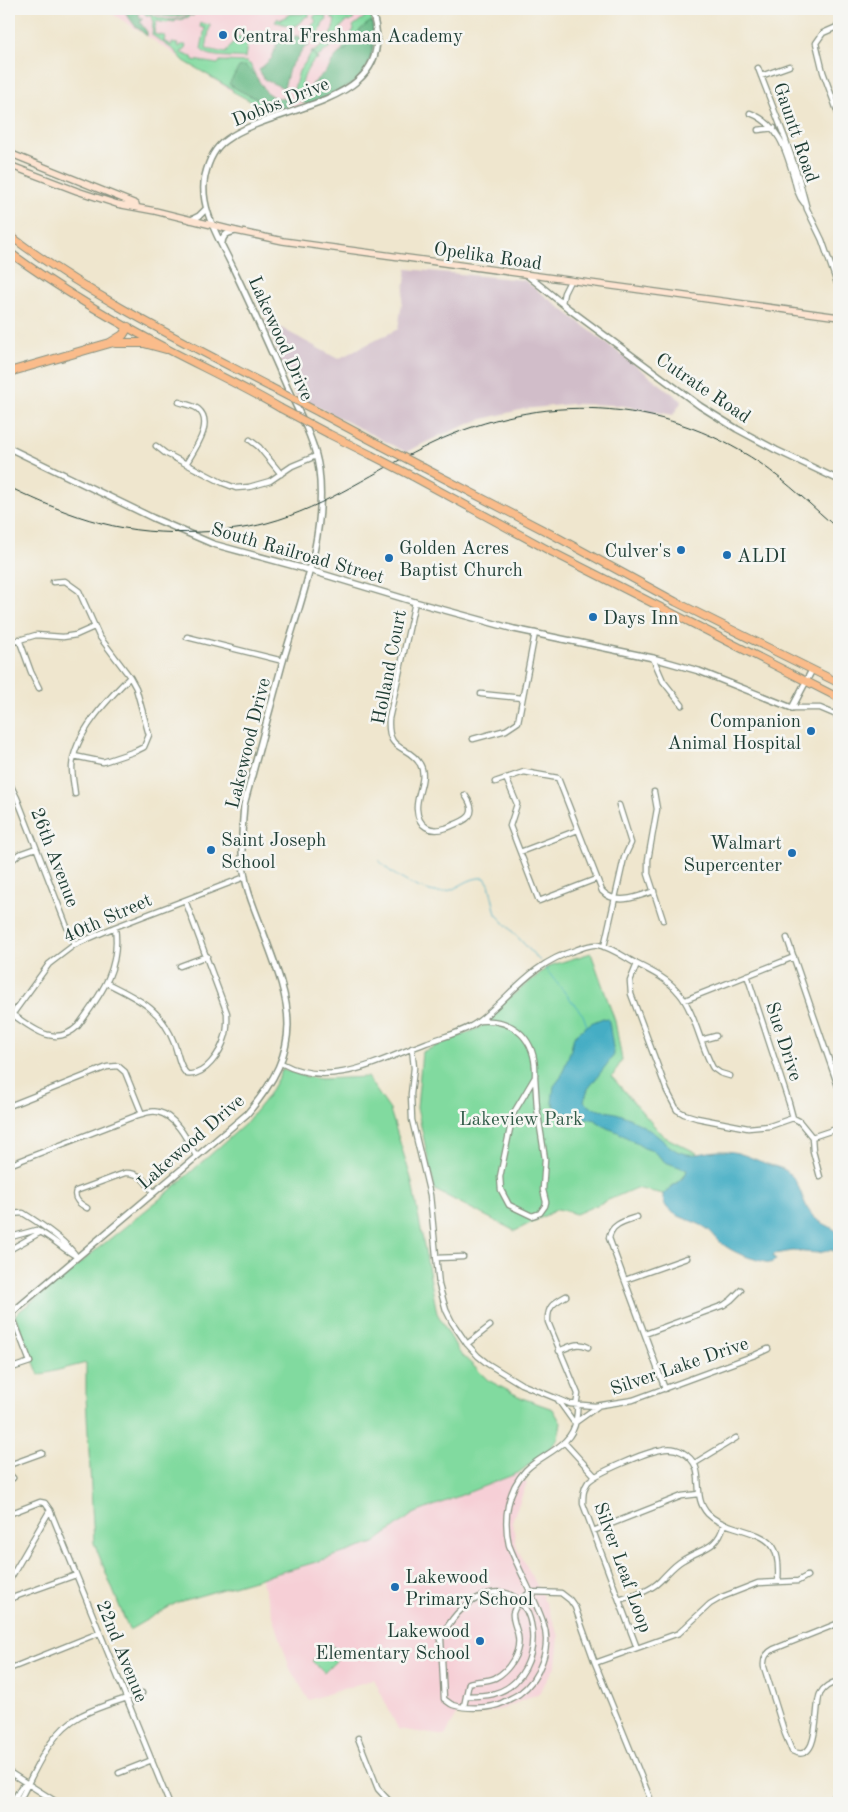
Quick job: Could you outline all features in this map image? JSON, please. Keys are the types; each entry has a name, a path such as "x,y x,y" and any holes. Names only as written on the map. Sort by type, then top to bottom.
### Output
{"highway":[{"path":"9,235 66,276 126,311 555,536 676,602 839,683"},
{"path":"9,252 70,294 166,349 412,476 545,548 839,698"},
{"path":"110,343 123,335 128,328 129,316 126,311"},
{"path":"9,372 110,343 144,342 166,349"}],"main road":[{"name":"Opelika Road","path":"9,153 136,204 136,207"},
{"name":"Opelika Road","path":"9,165 91,196 125,206 136,207 236,232 326,248 839,317"}],"street":[{"name":"Dobbs Drive","path":"212,226 206,209 204,178 211,158 224,141 242,130 344,92 362,78 373,59 378,37 371,9"},
{"path":"839,26 823,33 816,43 823,72 839,116"},
{"path":"761,76 789,66"},
{"name":"Gauntt Road","path":"758,68 785,138 799,179 805,204 822,240 839,289"},
{"path":"750,113 761,118 774,128 784,149 800,199 805,204"},
{"path":"758,130 774,128"},
{"path":"188,220 200,216 206,209"},
{"name":"Lakewood Drive","path":"10,1314 247,1114 262,1096 282,1064 288,1036 288,1005 280,975 244,877 241,836 244,805 309,570 321,512 321,490 316,456 303,421 222,243 212,226"},
{"path":"222,243 226,234 236,232"},
{"name":"Cutrate Road","path":"527,275 682,394 718,418 776,450 839,480"},
{"path":"562,303 564,293 570,281"},
{"path":"179,402 196,408 202,414 205,422 204,430 186,464"},
{"path":"250,440 259,447 281,474"},
{"path":"156,446 165,453 236,488 262,484 292,466 316,456"},
{"name":"South Railroad Street","path":"9,448 133,509 193,536 234,550 514,629 653,658 699,671 792,708 820,708 839,716"},
{"path":"53,582 65,581 79,591 94,627 136,688 149,735 144,747 103,762 74,756"},
{"name":"Holland Court","path":"415,602 389,719 390,736 395,744 416,759 421,767 422,780 417,810 421,820 429,830 438,831 466,821 471,813 471,809 469,800 465,795"},
{"path":"9,643 36,635 63,637 76,635 94,627"},
{"path":"473,739 493,735 514,726 518,722 536,633"},
{"path":"187,637 283,661"},
{"path":"19,639 39,688"},
{"path":"653,658 663,681 682,705"},
{"path":"792,708 812,670"},
{"path":"75,794 72,771 74,756 84,733 101,708 130,677"},
{"path":"481,694 522,698"},
{"path":"495,782 528,772 558,778 596,879 605,894 624,899 636,897 654,890"},
{"path":"506,778 517,804 510,826 539,901 596,879"},
{"name":"26th Avenue","path":"9,782 17,798 74,945"},
{"path":"654,792 657,809 648,860 648,874 663,920"},
{"path":"604,947 624,858 631,842 618,805"},
{"path":"520,852 578,830"},
{"path":"9,863 19,854 36,848"},
{"name":"40th Street","path":"9,1019 11,1013 49,964 74,945 244,877"},
{"path":"107,983 145,1003 159,1015 170,1032 181,1067 187,1074 196,1074 212,1060 225,1038 228,1026 227,1013 224,1000 185,900"},
{"path":"11,1013 48,1035 56,1037 65,1036 72,1032 107,983 116,955 115,927"},
{"path":"787,938 839,1090"},
{"path":"282,1064 298,1071 324,1073 350,1072 362,1069 466,1028 479,1021 536,968 571,952 593,945 604,947 637,964 674,988 685,1000 713,1068 720,1073 730,1076"},
{"path":"180,966 207,956"},
{"path":"685,1000 794,957"},
{"path":"637,964 630,981 631,994 672,1103 681,1112 697,1118 748,1128 770,1126 793,1118 812,1137 813,1151 820,1177"},
{"name":"Sue Drive","path":"747,975 793,1118"},
{"path":"479,1021 491,1020 505,1023 517,1029 526,1038 532,1050 535,1063 536,1102 546,1159 543,1190 546,1202 540,1213 532,1216 509,1205 501,1190 500,1177 513,1114 535,1077"},
{"path":"701,1040 716,1036"},
{"name":"Silver Lake Drive","path":"412,1048 414,1068 411,1094 412,1120 430,1195 442,1298 452,1322 467,1344 488,1364 510,1378 557,1399 577,1404 599,1406 632,1400 665,1389 768,1349"},
{"path":"9,1106 107,1068 118,1066 126,1072 142,1114"},
{"path":"9,1165 142,1114 156,1111 169,1117 185,1136 196,1156"},
{"path":"812,1137 839,1128"},
{"path":"87,1208 80,1204 76,1198 76,1191 125,1173 133,1173 140,1176 153,1192"},
{"path":"9,1214 23,1213 62,1240 78,1257"},
{"path":"637,1217 615,1226 610,1234 611,1247 665,1389"},
{"path":"11,1237 36,1230 78,1257"},
{"path":"9,1250 41,1232"},
{"path":"436,1258 464,1257"},
{"path":"625,1280 687,1258"},
{"path":"645,1334 724,1305 734,1298 740,1290"},
{"path":"466,1696 494,1694 512,1684 526,1666 533,1649 532,1626 525,1609 514,1596 499,1591 489,1593 469,1602 445,1631 442,1639 444,1699 453,1705 483,1708 498,1705 519,1693 537,1674 545,1649 544,1623 514,1559 506,1534 509,1500 516,1485 526,1471 561,1446 570,1434 574,1422 578,1394 559,1351 548,1322 547,1314 554,1302 566,1296"},
{"path":"9,1369 30,1362 10,1314"},
{"path":"467,1344 490,1326"},
{"path":"559,1351 578,1344 588,1347"},
{"name":"Silver Lake Drive","path":"557,1399 574,1422 599,1406"},
{"path":"736,1438 695,1463 698,1470 699,1494 707,1514 718,1522 761,1536 769,1542 777,1554 778,1582"},
{"path":"564,1442 595,1476"},
{"name":"Silver Leaf Loop","path":"637,1648 583,1504 583,1492 586,1484 595,1476 657,1450 673,1448 695,1463"},
{"path":"9,1465 42,1453"},
{"path":"9,1474 13,1478"},
{"path":"593,1530 682,1496 699,1494"},
{"path":"9,1514 40,1502 45,1503 50,1510 9,1581"},
{"name":"22nd Avenue","path":"50,1510 169,1803"},
{"path":"619,1600 647,1591 684,1559 715,1544 722,1533 724,1524"},
{"path":"9,1598 76,1575"},
{"path":"595,1663 679,1633 710,1604 722,1596 758,1583 798,1581 807,1576"},
{"path":"464,1706 469,1683 486,1681 497,1677 509,1667 518,1648 519,1637 513,1614 519,1602 530,1592 557,1592 564,1595 575,1606 595,1663 652,1803"},
{"path":"839,1623 774,1648 764,1658 764,1667 792,1751 806,1752 812,1745 819,1697 826,1687 839,1681"},
{"path":"9,1669 99,1633"},
{"path":"18,1803 31,1776 63,1729 81,1716 142,1693"},
{"path":"358,1738 378,1789 392,1803"},
{"path":"119,1773 152,1760"},
{"path":"9,1772 58,1803"},
{"path":"12,1803 21,1787 28,1784"},
{"path":"827,1803 839,1793"}],"shaded area":[{"path":"105,9 369,9 374,25 373,56 361,76 279,116 230,90"},
{"path":"407,269 524,280 682,401 673,415 619,405 571,404 524,409 479,420 441,435 406,452 295,395 263,318 338,359 398,329"},
{"path":"518,1473 527,1483 512,1521 517,1548 546,1603 559,1636 556,1665 539,1693 503,1709 473,1715 458,1713 445,1736 398,1729 374,1679 309,1700 290,1669 261,1578 374,1543 413,1514"}],"green space":[{"path":"123,9 141,9 138,13 140,18 143,18 140,22 147,32 147,36 135,26"},
{"path":"142,9 157,17 169,20 185,17 195,10 193,16 189,15 188,18 175,20 175,22 156,21 154,34 165,36 164,42 169,43 169,45 172,45 172,43 178,44 180,47 181,45 186,45 181,53 192,57 193,60 218,64 220,61 247,62 250,64 255,75 245,67 229,84 265,102 287,105 288,111 278,116 232,91 184,61 175,51 152,35 153,22 151,15 146,15"},
{"path":"149,9 193,9 188,13 171,17 160,15"},
{"path":"355,9 369,9 372,18 374,36 372,54 372,22 360,30 345,50 342,50 354,29 353,26 365,17"},
{"path":"305,11 309,13 309,17 306,16 298,25 290,26 275,22 278,18 281,21 281,19 291,14 303,14"},
{"path":"317,14 326,16 327,20 324,21 319,33 307,43 305,30 307,32 316,21 314,16"},
{"path":"339,14 341,17 348,17 350,15 354,19 350,22 347,21 341,27 331,46 317,58 318,60 312,50 314,52 322,46 331,34 335,19 332,19 332,16"},
{"path":"372,21 373,40 371,56 359,78 338,92 307,105 297,98 309,95 312,83 315,83 327,70 338,54 346,50 360,30"},
{"path":"201,23 210,25 206,49 226,53 236,36 248,38 245,58 215,56 204,52 201,49 205,28 200,27"},
{"path":"280,34 285,37 299,36 309,46 305,46 289,69 284,88 265,80 259,70 272,58"},
{"path":"311,51 318,60 315,59 306,73 301,89 304,89 303,91 293,93 291,90 294,89 299,71 312,53"},
{"path":"371,56 366,69 360,77"},
{"path":"245,66 255,75 266,92 273,97 286,99 287,105 265,102 229,84 239,67"},
{"name":"Lakeview Park","path":"591,953 615,1021 622,1060 612,1077 663,1136 697,1153 685,1175 663,1194 636,1188 576,1214 558,1209 515,1231 435,1190 417,1108 422,1052 479,1028 509,998 549,966"},
{"path":"283,1069 303,1076 321,1079 367,1077 390,1110 411,1178 437,1313 459,1352 488,1380 522,1398 553,1409 561,1423 558,1438 549,1450 518,1473 413,1514 374,1543 178,1602 129,1630 94,1543 86,1397 86,1363 39,1375 15,1315 166,1194 244,1125 267,1097"},
{"path":"329,1643 342,1655 324,1673 312,1661"}],"water":[{"path":"603,1018 608,1019 609,1022 614,1055 588,1089 584,1101 587,1105 596,1109 617,1113 639,1123 670,1146 685,1154 726,1151 744,1155 785,1170 798,1185 805,1204 812,1215 839,1234 839,1254 832,1250 818,1253 793,1251 774,1254 773,1256 776,1260 770,1263 750,1258 731,1250 706,1228 678,1216 667,1208 663,1194 685,1176 687,1170 665,1162 653,1151 644,1148 595,1120 561,1112 556,1108 552,1102 554,1086 561,1077 574,1036 591,1023"}],"waterway":[{"path":"379,860 399,878 418,887 436,892 444,892 474,879 485,878 489,884 496,914 540,961"},
{"path":"544,967 583,1015 587,1026"}],"railway":[{"path":"9,487 56,508 101,523 124,528 173,533 208,532 250,527 289,516 331,498 412,453 474,426 515,415 557,409 599,409 641,414 681,424 721,441 760,463 839,530"}],"place":[{"name":"Central Freshman Academy","path":"223,35"},
{"name":"Culver's","path":"681,550"},
{"name":"ALDI","path":"727,555"},
{"name":"Golden Acres Baptist Church","path":"389,558"},
{"name":"Days Inn","path":"593,617"},
{"name":"Companion Animal Hospital","path":"811,731"},
{"name":"Saint Joseph School","path":"211,850"},
{"name":"Walmart Supercenter","path":"792,853"},
{"name":"Lakewood Primary School","path":"395,1587"},
{"name":"Lakewood Elementary School","path":"480,1641"}]}
